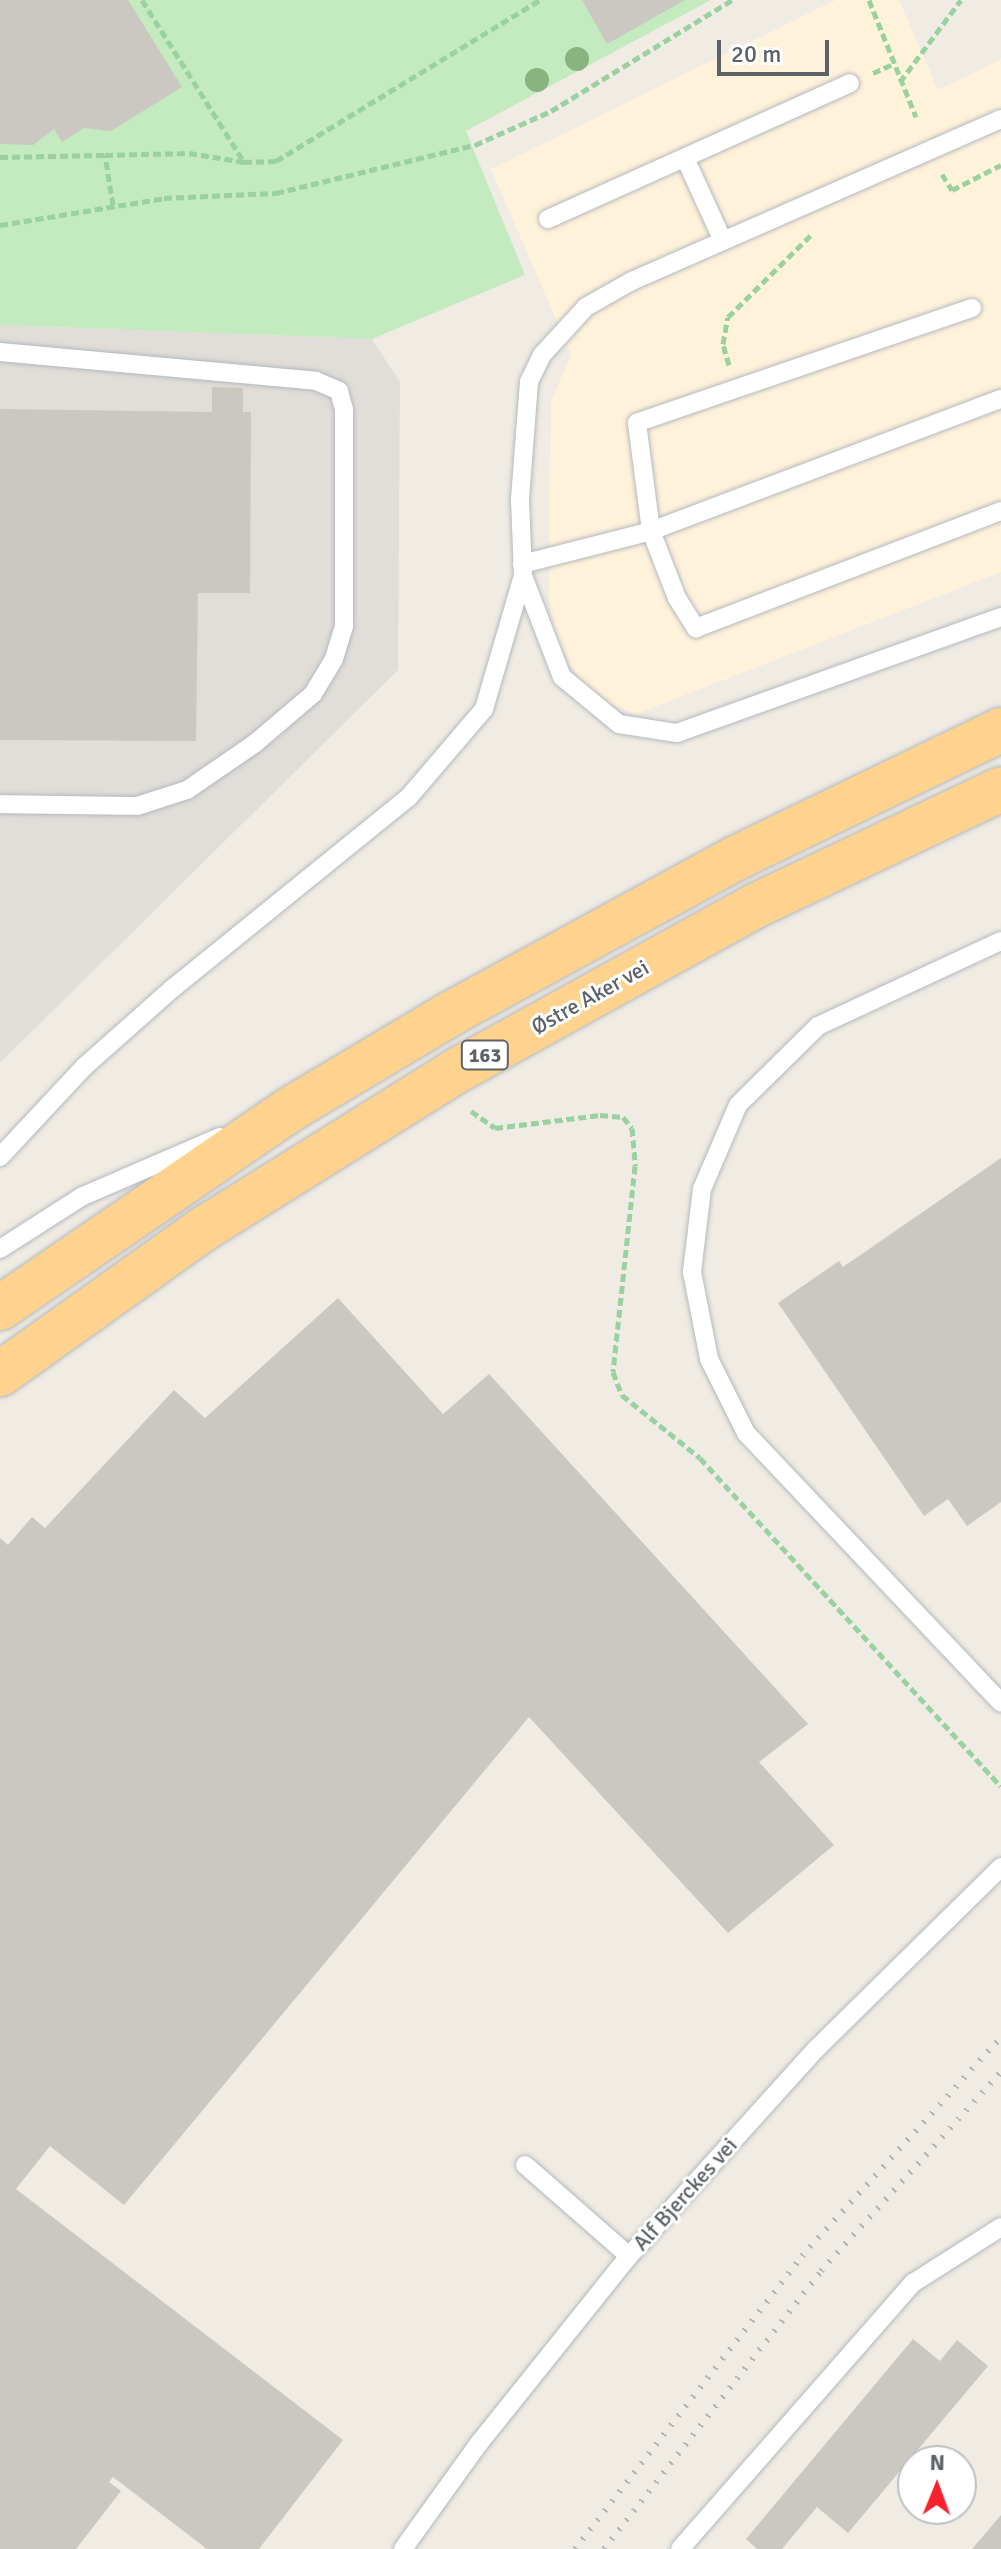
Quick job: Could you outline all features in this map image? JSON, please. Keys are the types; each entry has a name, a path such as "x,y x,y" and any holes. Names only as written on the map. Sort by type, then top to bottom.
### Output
{"highway":[{"name":"163","path":"0,1308 289,1110 450,1014 736,858 1001,730"},
{"name":"Østre Aker vei","path":"0,1374 229,1213 458,1070 755,906 1001,789"}],"lane":[{"path":"548,219 850,83"},
{"path":"0,1157 85,1066 173,988 408,798 484,709 522,570 523,418 529,382 542,355 586,307 723,241 1001,119"},
{"path":"685,158 723,241"},
{"path":"972,308 735,386 637,423 651,531 696,628 1001,511"},
{"path":"0,352 316,381 339,391 344,410 344,626 334,659 313,694 254,744 187,790 137,806 0,804"},
{"path":"522,570 651,531 1001,399"},
{"path":"522,570 562,677 619,724 677,733 1001,617"},
{"path":"1001,941 818,1026 738,1105 702,1189 692,1272 709,1359 746,1433 1001,1703"},
{"path":"0,1249 83,1196 289,1110"},
{"name":"Alf Bjerckes vei","path":"403,2549 480,2442 629,2256 816,2049 1001,1867"},
{"path":"525,2165 629,2256"},
{"path":"680,2549 913,2283 1001,2227"}],"path":[{"path":"142,0 244,162"},
{"path":"0,157 189,153 244,162 276,161 540,0"},
{"path":"0,225 113,205 276,193 475,145 551,111 732,0"},
{"path":"869,0 916,117"},
{"path":"900,82 961,0"},
{"path":"105,155 113,205"},
{"path":"934,177 944,174 952,190 1001,165"},
{"path":"735,386 723,344 728,317 814,232"}],"shaded area":[{"path":"836,0 899,0 938,90 1001,59 1001,572 636,714 602,701 580,681 556,637 549,596 551,402 571,354 491,169"},
{"path":"0,325 372,339 400,382 398,670 0,1063"}],"green space":[{"path":"0,0 711,0 466,131 525,275 372,339 0,325"}],"building":[{"path":"0,0 128,0 182,87 111,131 84,128 62,142 54,129 33,145 0,144"},
{"path":"582,0 685,0 607,44"},
{"path":"212,387 243,388 243,412 251,412 250,593 198,593 196,741 0,740 0,409 212,412"},
{"path":"1001,1158 1001,1502 967,1526 948,1499 924,1516 778,1303 839,1261 843,1267"},
{"path":"338,1298 443,1414 489,1374 808,1724 759,1762 834,1845 728,1933 529,1717 124,2205 50,2146 16,2189 343,2440 259,2549 207,2549 113,2477 109,2482 121,2491 76,2549 0,2549 0,1538 8,1545 32,1517 45,1528 174,1390 205,1418"},
{"path":"913,2339 940,2361 957,2340 988,2366 922,2445 897,2445 897,2475 848,2533 817,2507 782,2549 757,2549 746,2539"},
{"path":"1001,2515 1001,2549 972,2549"}],"railway":[{"path":"575,2549 802,2256 1001,2037"},
{"path":"604,2549 821,2271 1001,2072"}]}
